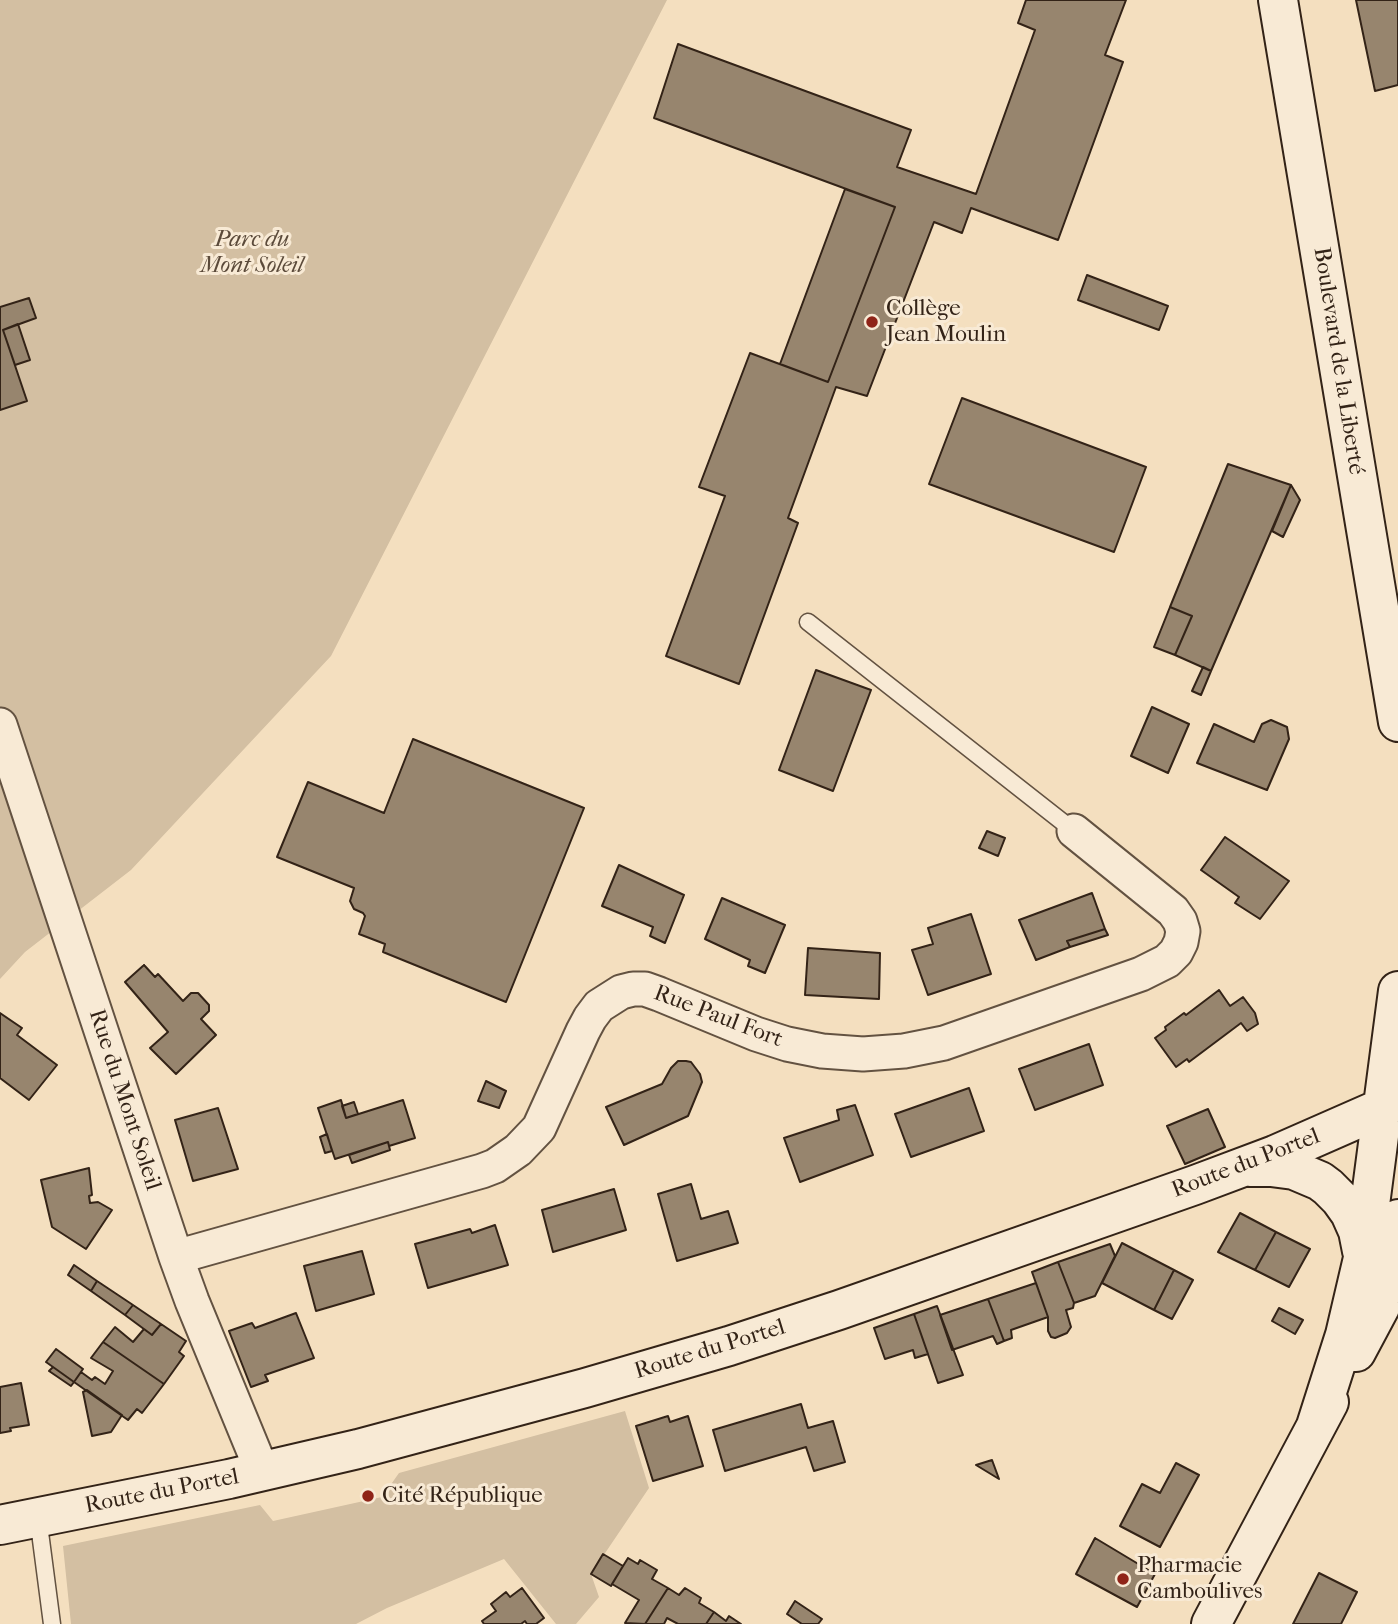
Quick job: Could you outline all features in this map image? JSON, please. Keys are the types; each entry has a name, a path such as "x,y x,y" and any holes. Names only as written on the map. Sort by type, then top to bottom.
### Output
{"main road":[{"name":"Boulevard de la Liberté","path":"1278,0 1398,722"},
{"path":"1384,1270 1386,1118 1398,991"},
{"path":"1386,1118 1398,1192"},
{"name":"Route du Portel","path":"0,1525 261,1471 436,1429 729,1346 839,1310 1241,1168 1338,1128 1386,1118"},
{"path":"1241,1168 1271,1167 1294,1170 1328,1186 1350,1213 1358,1231 1384,1270"},
{"path":"1211,1624 1369,1330 1398,1219"}],"street":[{"name":"Rue du Mont Soleil","path":"0,725 176,1257 261,1471"},
{"name":"Rue Paul Fort","path":"176,1257 495,1166 518,1150 539,1128 590,1018 599,1006 621,992 645,989 756,1034 795,1046 842,1053 883,1053 943,1043 1141,974 1167,961 1176,952 1183,931 1173,911 1074,831"}],"lane":[{"path":"808,622 1074,831"},
{"path":"38,1517 52,1624"}],"green space":[{"name":"Parc du Mont Soleil","path":"0,0 667,0 331,656 131,870 25,952 0,979"},
{"path":"625,1411 649,1488 591,1574 599,1597 576,1624 556,1624 504,1559 387,1608 356,1624 71,1624 63,1546 260,1505 273,1521 382,1497 399,1473"}],"building":[{"path":"1026,0 1126,0 1105,55 1123,62 1058,240 971,208 962,233 934,222 867,396 836,387 788,518 798,523 739,684 666,656 725,496 699,487 750,353 828,382 895,207 654,118 678,44 911,130 897,167 976,194 1035,30 1018,23"},
{"path":"1356,0 1398,0 1398,85 1375,91"},
{"path":"845,189 895,207 828,382 780,364"},
{"path":"1087,275 1168,306 1159,330 1078,300"},
{"path":"29,298 36,318 3,330 27,401 0,410 0,307"},
{"path":"18,324 30,360 15,365 3,330"},
{"path":"962,398 1146,467 1114,552 929,484"},
{"path":"1228,464 1291,485 1211,671 1175,655 1192,616 1170,607"},
{"path":"1291,485 1300,500 1283,537 1272,531"},
{"path":"1170,607 1192,616 1175,655 1154,647"},
{"path":"1203,667 1211,671 1201,695 1192,691"},
{"path":"816,670 871,690 833,791 779,770"},
{"path":"1152,707 1189,724 1168,773 1131,756"},
{"path":"1271,720 1287,727 1289,739 1267,790 1197,763 1214,724 1254,742 1262,724"},
{"path":"413,739 584,808 506,1002 383,952 385,944 359,934 365,916 354,909 350,901 354,888 277,857 308,782 384,813"},
{"path":"987,831 1005,838 998,856 979,848"},
{"path":"1225,837 1289,881 1260,919 1235,903 1239,897 1201,870"},
{"path":"619,865 684,895 665,943 650,936 653,927 602,906"},
{"path":"1092,893 1105,929 1067,941 1070,947 1036,960 1019,920"},
{"path":"722,898 785,925 765,973 748,966 750,960 705,939"},
{"path":"971,914 991,974 928,995 912,950 933,944 928,928"},
{"path":"1105,929 1108,935 1070,947 1067,941"},
{"path":"808,948 880,953 879,999 805,995"},
{"path":"144,965 155,977 158,974 183,1001 191,993 198,993 209,1005 209,1011 201,1019 216,1035 176,1074 150,1048 168,1032 125,982"},
{"path":"1219,990 1230,1006 1243,997 1255,1013 1258,1024 1247,1031 1241,1023 1189,1062 1187,1059 1176,1067 1155,1038 1166,1030 1165,1027"},
{"path":"0,1013 22,1028 17,1035 57,1065 29,1100 0,1078"},
{"path":"1089,1044 1103,1085 1035,1110 1019,1069"},
{"path":"678,1061 691,1062 700,1074 702,1082 688,1116 624,1145 606,1107 662,1084"},
{"path":"486,1081 506,1091 499,1108 478,1101"},
{"path":"969,1088 984,1131 911,1157 895,1114"},
{"path":"341,1100 346,1118 403,1100 415,1138 389,1146 388,1142 335,1159 318,1108"},
{"path":"354,1102 358,1114 346,1118 342,1106"},
{"path":"855,1105 873,1155 800,1182 784,1138 839,1120 837,1110"},
{"path":"218,1108 238,1169 193,1181 175,1120"},
{"path":"1208,1109 1225,1147 1185,1164 1167,1126"},
{"path":"327,1134 332,1151 325,1153 320,1137"},
{"path":"388,1142 390,1150 352,1163 349,1155"},
{"path":"89,1168 92,1195 89,1196 90,1203 98,1202 112,1210 86,1249 52,1227 41,1180"},
{"path":"691,1184 701,1219 728,1211 738,1243 677,1261 658,1194"},
{"path":"614,1189 626,1230 553,1252 542,1210"},
{"path":"1240,1213 1276,1232 1255,1270 1218,1252"},
{"path":"495,1225 508,1265 428,1288 415,1244 470,1229 472,1233"},
{"path":"1276,1232 1310,1249 1289,1287 1255,1270"},
{"path":"1122,1243 1174,1270 1154,1310 1102,1283"},
{"path":"1110,1244 1115,1256 1095,1296 1074,1303 1058,1262"},
{"path":"362,1251 374,1294 316,1311 304,1266"},
{"path":"1058,1262 1074,1303 1073,1308 1066,1310 1071,1327 1067,1333 1055,1338 1051,1337 1048,1331 1048,1317 1032,1272"},
{"path":"74,1265 97,1281 91,1291 68,1275"},
{"path":"1174,1270 1193,1280 1172,1319 1154,1310"},
{"path":"97,1281 133,1305 125,1315 91,1291"},
{"path":"1036,1283 1048,1317 1011,1330 1012,1338 1004,1341 988,1299"},
{"path":"988,1299 1004,1341 997,1344 993,1336 952,1350 940,1315"},
{"path":"133,1305 161,1324 152,1335 125,1315"},
{"path":"937,1306 963,1375 938,1383 914,1314"},
{"path":"1279,1308 1303,1320 1295,1334 1272,1321"},
{"path":"296,1313 314,1358 265,1375 268,1381 251,1387 229,1331 252,1323 255,1328"},
{"path":"914,1314 928,1354 915,1358 913,1350 885,1359 874,1328"},
{"path":"161,1324 186,1341 179,1352 184,1356 164,1384 103,1342 115,1327 133,1342 144,1329 152,1335"},
{"path":"103,1342 164,1384 142,1413 137,1409 128,1420 74,1382 81,1372 92,1380 95,1377 105,1384 113,1371 91,1358"},
{"path":"56,1349 83,1369 74,1382 46,1362"},
{"path":"53,1367 74,1382 71,1386 49,1371"},
{"path":"21,1383 29,1425 10,1428 11,1431 0,1433 0,1387"},
{"path":"87,1390 122,1415 111,1432 92,1436 83,1392"},
{"path":"801,1404 808,1428 833,1421 845,1462 814,1471 806,1447 725,1471 713,1430"},
{"path":"668,1416 670,1422 688,1416 703,1466 653,1481 636,1426"},
{"path":"992,1460 999,1479 976,1465"},
{"path":"1176,1463 1199,1475 1160,1547 1120,1526 1142,1484 1160,1493"},
{"path":"1095,1538 1155,1574 1137,1607 1076,1574"},
{"path":"603,1554 623,1566 611,1586 591,1574"},
{"path":"628,1558 638,1564 640,1560 657,1570 652,1579 668,1588 645,1624 625,1623 639,1600 612,1584"},
{"path":"1319,1573 1357,1592 1341,1624 1293,1624"},
{"path":"522,1588 544,1618 536,1624 527,1624 525,1621 521,1624 484,1624 482,1621 496,1611 491,1604 506,1592 510,1597"},
{"path":"668,1588 679,1595 685,1588 701,1598 699,1603 714,1612 706,1624 678,1624 667,1618 664,1624 645,1624"},
{"path":"795,1601 822,1619 818,1624 802,1624 787,1614"},
{"path":"714,1612 726,1621 729,1616 741,1624 706,1624"}],"place":[{"name":"Collège Jean Moulin","path":"872,322"},
{"name":"Cité République","path":"368,1496"},
{"name":"Pharmacie Camboulives","path":"1123,1579"}]}
